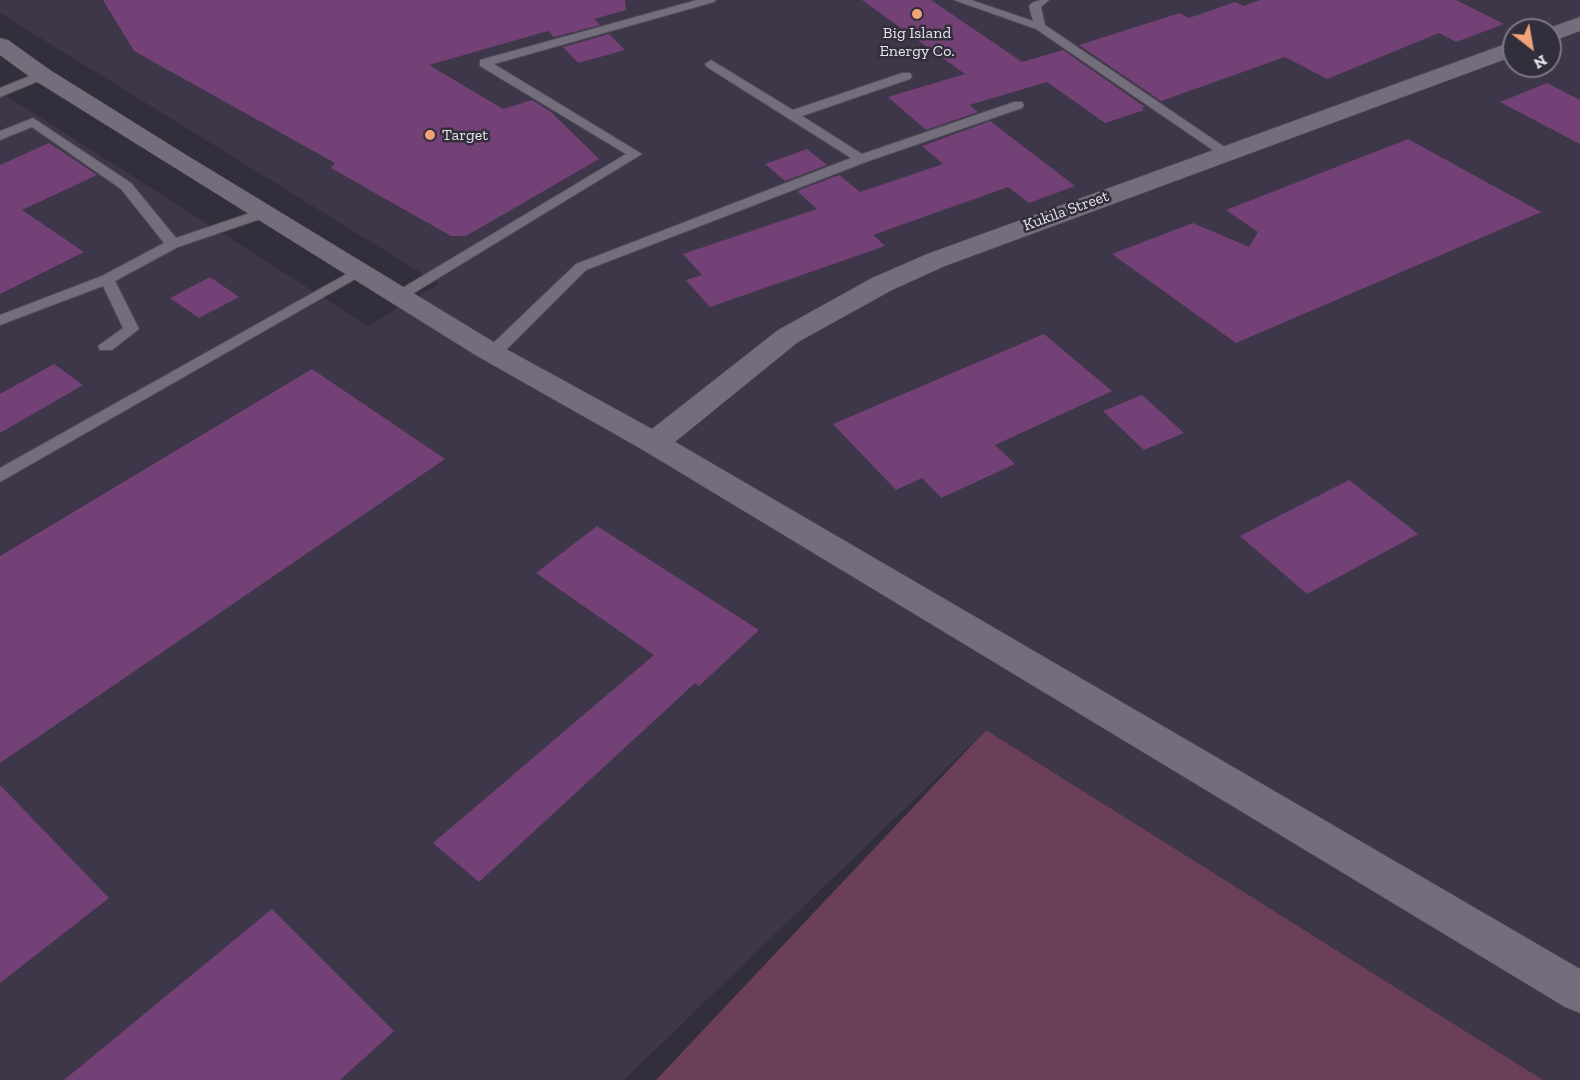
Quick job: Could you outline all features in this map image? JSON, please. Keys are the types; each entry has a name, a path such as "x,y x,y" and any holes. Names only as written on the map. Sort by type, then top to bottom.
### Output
{"street":[{"path":"1562,30 1580,23"},
{"path":"0,45 42,75 493,353 654,443 1580,992"},
{"name":"Kukila Street","path":"654,443 788,336 882,284 936,260 1225,152 1502,52"}],"lane":[{"path":"399,296 635,154 484,63 710,0"},
{"path":"960,0 1040,27 1225,152"},
{"path":"1036,2 1040,27"},
{"path":"711,64 861,159"},
{"path":"0,93 42,75"},
{"path":"791,115 906,76"},
{"path":"493,353 581,267 861,159 1018,105"},
{"path":"0,136 33,122 126,186 173,244"},
{"path":"0,320 106,279 173,244 264,213"},
{"path":"0,476 359,271"},
{"path":"106,279 131,329 106,346"}],"shaded area":[{"path":"0,0 1580,0 1580,1080 1543,1080 986,730 624,1080 0,1080 0,97 5,95 368,326 439,284 0,13"},
{"path":"986,730 1543,1080 656,1080"}],"building":[{"name":"Target","path":"103,0 625,0 626,10 594,19 600,25 554,37 548,31 429,65 503,109 532,100 551,112 599,159 466,236 451,236 331,168 335,163 134,51"},
{"path":"862,0 931,0 1022,62 1063,50 1145,107 1141,108 1144,110 1105,123 1047,82 969,105 978,112 926,130 888,97 965,74"},
{"path":"1260,0 1456,0 1502,25 1456,42 1439,33 1327,79 1285,57 1161,101 1079,45 1180,13 1189,18 1235,2 1243,6"},
{"path":"609,34 625,50 578,63 563,47"},
{"path":"1547,83 1580,100 1580,144 1500,102"},
{"path":"990,121 1075,186 1029,203 1008,187 873,235 885,246 710,307 686,280 702,275 683,254 817,209 797,191 839,175 860,192 943,164 922,146"},
{"path":"1408,139 1541,212 1236,343 1112,254 1193,223 1249,247 1258,232 1226,210"},
{"path":"49,143 97,175 22,210 84,252 0,294 0,165"},
{"path":"807,149 827,165 785,181 765,164"},
{"path":"210,277 239,297 199,318 170,298"},
{"path":"1044,334 1112,391 995,445 1015,464 941,498 922,478 896,490 833,424"},
{"path":"54,364 83,385 0,433 0,394"},
{"path":"312,369 445,459 0,763 0,556"},
{"path":"1142,395 1184,433 1144,450 1103,411"},
{"path":"1349,480 1418,534 1307,594 1240,536"},
{"path":"597,526 759,630 699,686 695,683 479,882 433,843 654,655 536,573"},
{"path":"0,785 109,898 0,983"},
{"path":"272,909 394,1031 340,1080 64,1080"}],"place":[{"name":"Big Island Energy Co.","path":"917,14"},
{"name":"Target","path":"430,135"}]}
